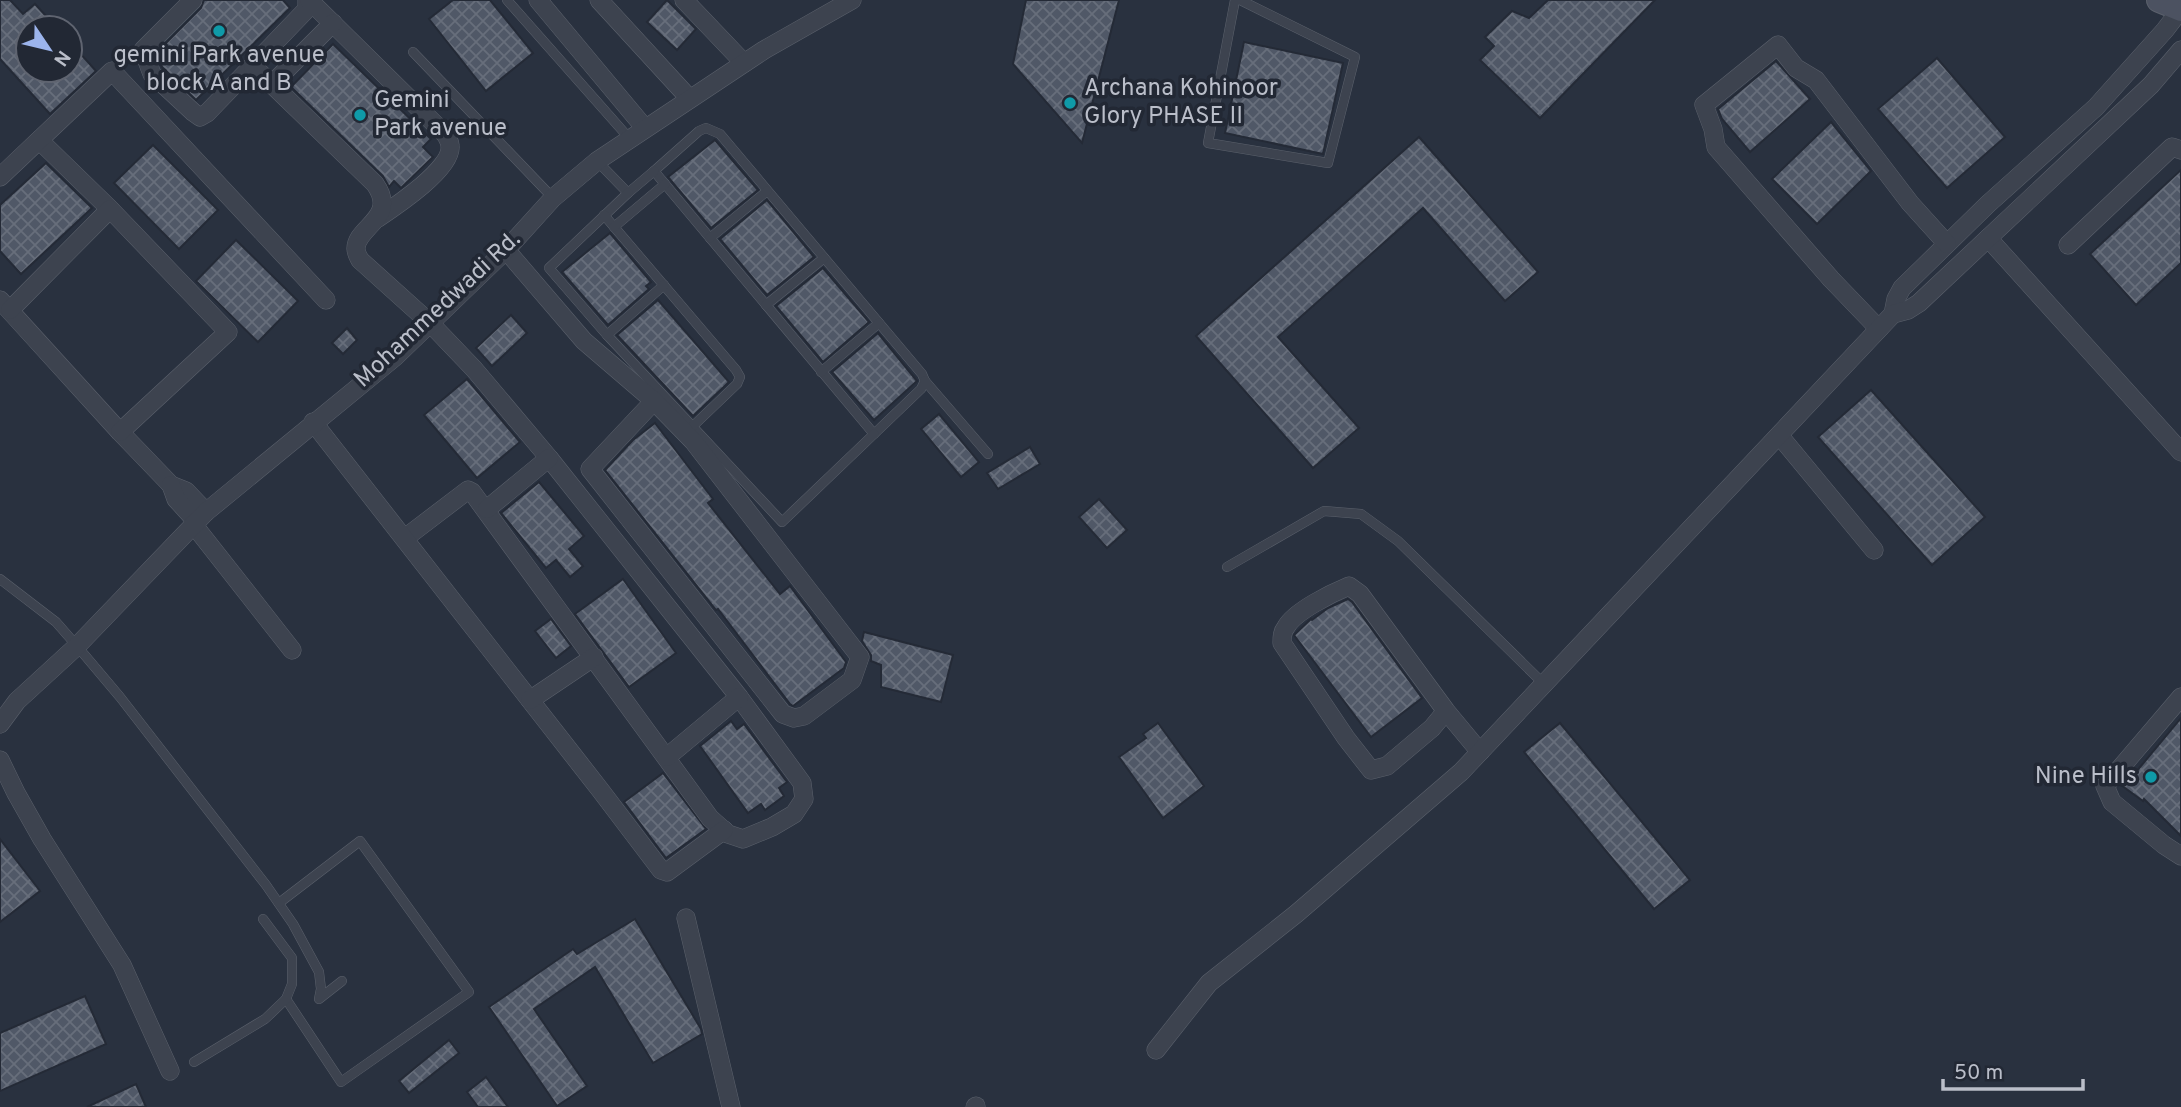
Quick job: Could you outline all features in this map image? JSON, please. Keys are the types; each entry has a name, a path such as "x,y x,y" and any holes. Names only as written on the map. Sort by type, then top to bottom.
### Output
{"street":[{"path":"192,0 143,50 152,74 200,117 207,113 307,9 308,0"},
{"path":"308,0 446,135 451,147 446,161 408,198 378,218 358,239 356,248 360,260 430,323 474,369 549,458 739,697 802,783 804,799 794,814 743,839 728,834 710,818 472,492 468,490 405,538"},
{"path":"538,0 644,128"},
{"path":"599,0 689,98"},
{"path":"684,0 744,63"},
{"name":"Mohammedwadi Rd.","path":"0,724 17,701 77,646 198,519 395,357 506,250 553,198 597,161 689,98 852,0"},
{"path":"1156,1050 1209,984 1296,914 1461,772 1893,314 1902,288 1947,243 2096,107 2181,9 2159,0"},
{"path":"272,84 333,23"},
{"path":"1879,329 1831,279 1716,147 1704,105 1778,46 1796,68 1816,80 1910,203 1947,243"},
{"path":"1893,314 1908,310 1919,303 2151,85 2181,50"},
{"path":"253,66 375,184 382,201 378,218"},
{"path":"0,177 112,71 326,300"},
{"path":"39,140 229,332 120,432"},
{"path":"2068,245 2172,147 2181,150"},
{"path":"110,209 5,305 171,485 186,491 198,519 292,650"},
{"path":"1988,238 2181,452"},
{"path":"506,250 584,341 654,401 693,441 860,657 852,680 804,716 794,718 783,714 590,469 654,401"},
{"path":"313,422 660,870 667,872 724,830"},
{"path":"1779,435 1874,550"},
{"path":"486,509 549,458"},
{"path":"1446,711 1432,729 1387,765 1371,770 1346,738 1282,643 1282,633 1288,623 1316,603 1349,586 1360,594 1446,711 1480,752"},
{"path":"530,699 594,657"},
{"path":"667,757 739,697"},
{"path":"2178,708 2105,786 2112,802 2181,856"},
{"path":"0,760 42,839 122,965 170,1071"},
{"path":"686,918 731,1107"}],"lane":[{"path":"507,0 629,138"},
{"path":"1238,0 1355,57 1328,163 1208,143 1238,0"},
{"path":"413,52 553,198"},
{"path":"925,381 921,389 782,522 548,268 628,193 699,131 706,128 720,134 988,454"},
{"path":"597,161 628,193"},
{"path":"654,171 874,434"},
{"path":"614,227 665,184"},
{"path":"710,238 768,191"},
{"path":"604,215 740,377 737,384 693,426"},
{"path":"766,305 824,258"},
{"path":"607,335 664,285"},
{"path":"821,372 879,323"},
{"path":"1227,567 1324,511 1361,514 1398,541 1544,684"},
{"path":"0,579 56,622 77,646 120,697 279,903 319,972 319,999 342,981"},
{"path":"279,903 360,841 469,992 341,1082 286,999"},
{"path":"194,1062 265,1019 286,999 292,984 292,958 263,919"}],"building":[{"path":"0,0 10,0 23,14 14,14 14,74 0,59"},
{"name":"gemini Park avenue block A and B","path":"204,0 283,0 290,8 196,100 162,67 156,53 201,8"},
{"path":"453,0 490,0 533,53 486,91 429,19"},
{"path":"667,0 696,29 677,50 647,22"},
{"name":"Archana Kohinoor Glory PHASE II","path":"1026,0 1119,0 1082,143 1013,64"},
{"path":"1548,0 1655,0 1540,118 1480,60 1494,46 1485,37 1512,11 1529,18"},
{"path":"35,4 44,14 23,14"},
{"path":"1244,42 1343,63 1323,154 1225,133"},
{"name":"Gemini Park avenue","path":"333,44 431,139 423,147 433,157 401,188 394,181 389,187 383,176 291,87"},
{"path":"84,58 96,71 84,82"},
{"path":"1937,58 2005,137 1947,188 1878,109"},
{"path":"1776,61 1810,99 1750,152 1722,119 1718,109"},
{"path":"23,84 82,84 50,114"},
{"path":"1831,122 1871,171 1817,224 1772,179"},
{"path":"1419,137 1538,272 1505,301 1423,208 1278,337 1359,428 1313,468 1196,336"},
{"path":"715,140 758,190 711,228 668,177"},
{"path":"153,145 218,210 179,249 114,183"},
{"path":"46,163 92,208 21,274 0,251 0,205"},
{"path":"2181,170 2181,263 2136,305 2090,254"},
{"path":"767,200 814,257 767,295 720,239"},
{"path":"610,233 651,282 646,286 649,289 608,325 562,272"},
{"path":"236,240 298,301 258,342 196,281"},
{"path":"823,268 869,322 823,362 776,306"},
{"path":"658,300 729,382 693,416 617,335"},
{"path":"511,315 527,333 492,366 476,348"},
{"path":"347,328 357,340 343,354 332,343"},
{"path":"878,333 917,381 874,420 832,372"},
{"path":"467,379 520,442 477,478 424,415"},
{"path":"1871,390 1985,517 1932,565 1818,437"},
{"path":"939,414 979,462 961,477 921,429"},
{"path":"655,423 713,499 708,503 780,594 790,586 846,662 844,668 793,706 605,470 633,440"},
{"path":"1030,447 1040,464 998,489 987,473"},
{"path":"539,482 584,536 569,549 583,566 570,577 556,560 546,568 501,513"},
{"path":"1099,499 1127,530 1107,548 1079,517"},
{"path":"623,579 676,653 629,687 575,614"},
{"path":"1348,599 1422,698 1371,737 1294,635 1311,619"},
{"path":"551,619 571,646 556,658 535,631"},
{"path":"864,632 953,655 941,702 881,687 881,665 871,661 871,655 862,641"},
{"name":"Nine Hills","path":"2181,718 2181,836 2144,799 2143,801 2121,785 2133,770 2136,772"},
{"path":"731,721 737,729 744,724 787,782 779,788 784,796 765,810 761,804 748,813 700,746"},
{"path":"1158,723 1204,786 1163,818 1119,757 1146,738 1143,734"},
{"path":"1560,723 1690,880 1654,909 1524,752"},
{"path":"663,773 706,829 666,858 624,802"},
{"path":"0,839 40,891 0,922"},
{"path":"635,919 702,1034 653,1063 595,967 534,1009 587,1086 557,1106 489,1007 573,949 577,954"},
{"path":"85,996 106,1044 0,1091 0,1033"},
{"path":"449,1040 459,1053 409,1093 399,1081"},
{"path":"486,1077 508,1107 478,1107 467,1092"},
{"path":"136,1084 146,1107 87,1107"}],"place":[{"name":"gemini Park avenue block A and B","path":"219,31"},
{"name":"Archana Kohinoor Glory PHASE II","path":"1070,103"},
{"name":"Gemini Park avenue","path":"360,115"},
{"name":"Nine Hills","path":"2151,777"}]}
